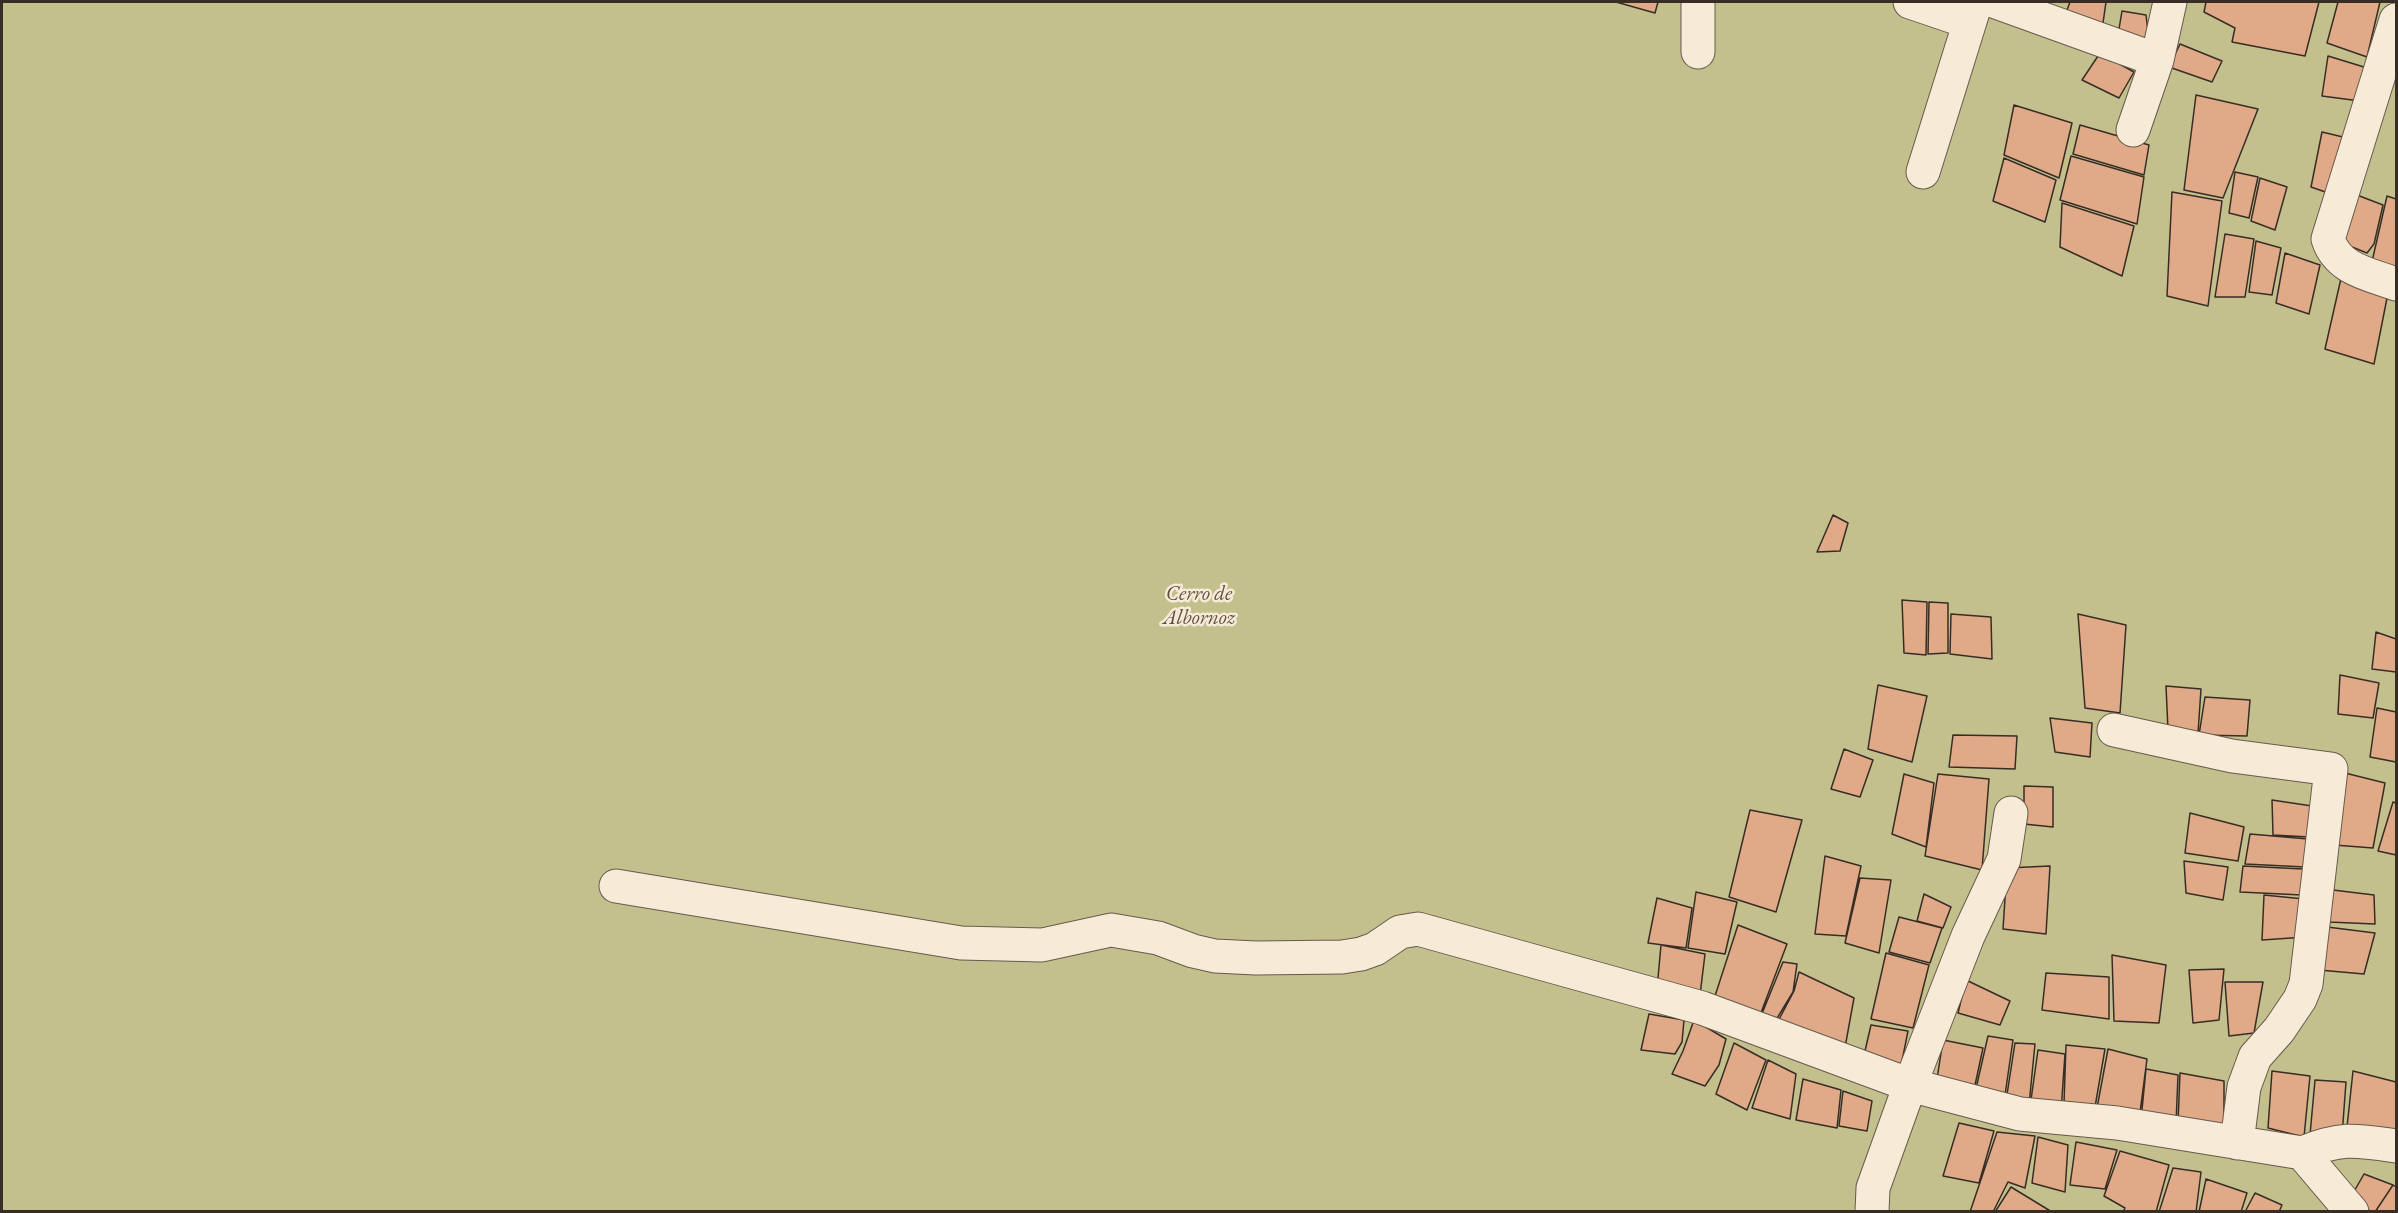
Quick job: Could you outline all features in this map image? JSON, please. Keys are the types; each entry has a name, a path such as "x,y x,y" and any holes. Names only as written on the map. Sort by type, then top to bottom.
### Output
{"street":[{"path":"1698,2 1698,52"},
{"path":"1910,2 1973,12 1923,172"},
{"path":"1996,2 2157,60"},
{"path":"2133,130 2157,60 2170,2"},
{"path":"2397,20 2328,239 2332,251 2344,264 2397,284"},
{"path":"2114,730 2232,756 2331,769 2306,984 2300,999 2279,1030 2255,1057 2244,1087 2237,1143"},
{"path":"1872,1212 1872,1188 1910,1085 1968,936 2004,859 2011,813"},
{"path":"616,886 961,943 1002,946 1042,945 1111,930 1158,938 1193,951 1215,956 1342,957 1368,952 1400,932 1418,929 1702,1008 1910,1085 2019,1114 2117,1124 2302,1153 2328,1143 2354,1139 2397,1146"},
{"path":"2302,1153 2352,1212"}],"green space":[{"name":"Cerro de Albornoz","path":"2,2 2396,2 2396,1211 2,1211"}],"building":[{"path":"1616,2 1658,2 1655,13"},
{"path":"2070,2 2106,2 2102,30 2063,21"},
{"path":"2206,2 2319,2 2305,56 2232,42 2235,28 2204,12"},
{"path":"2338,2 2380,2 2367,57 2327,43"},
{"path":"2122,11 2146,15 2149,40 2118,35"},
{"path":"2180,44 2222,61 2212,82 2169,67"},
{"path":"2100,53 2134,72 2119,98 2082,80"},
{"path":"2328,56 2364,67 2360,101 2322,96"},
{"path":"2196,95 2258,109 2223,198 2184,190"},
{"path":"2014,105 2072,123 2059,178 2004,155"},
{"path":"2080,125 2149,145 2144,175 2073,154"},
{"path":"2322,132 2343,137 2334,195 2311,187"},
{"path":"2071,156 2144,177 2137,224 2060,200"},
{"path":"2004,158 2056,180 2045,222 1993,201"},
{"path":"2235,172 2258,177 2249,218 2229,213"},
{"path":"2260,178 2287,187 2275,230 2251,221"},
{"path":"2172,192 2222,201 2208,306 2167,296"},
{"path":"2357,195 2383,205 2374,244 2367,253 2342,243"},
{"path":"2387,196 2396,199 2396,277 2371,266"},
{"path":"2062,203 2134,226 2122,276 2060,247"},
{"path":"2225,234 2254,239 2245,297 2215,297"},
{"path":"2256,241 2281,248 2272,295 2249,292"},
{"path":"2285,253 2320,265 2309,314 2276,303"},
{"path":"2342,274 2388,293 2374,364 2325,349"},
{"path":"1833,515 1848,523 1840,551 1817,552"},
{"path":"1902,600 1927,602 1926,655 1904,653"},
{"path":"1929,602 1948,603 1948,653 1928,654"},
{"path":"1951,614 1991,617 1992,659 1950,654"},
{"path":"2078,614 2126,625 2120,713 2085,708"},
{"path":"2376,632 2396,639 2396,672 2372,669"},
{"path":"2340,675 2379,683 2373,718 2338,714"},
{"path":"1878,685 1927,696 1912,762 1868,749"},
{"path":"2166,686 2201,689 2198,733 2168,730"},
{"path":"2205,697 2250,700 2247,736 2199,735"},
{"path":"2377,708 2396,712 2396,762 2370,757"},
{"path":"2050,718 2092,723 2090,757 2055,752"},
{"path":"1953,735 2017,736 2015,769 1949,767"},
{"path":"1844,749 1873,760 1860,797 1831,789"},
{"path":"2337,771 2385,783 2373,848 2334,845"},
{"path":"1904,774 1934,783 1926,847 1892,834"},
{"path":"1938,774 1989,779 1982,870 1925,856"},
{"path":"2024,786 2053,787 2053,827 2024,824"},
{"path":"2272,800 2312,806 2309,837 2273,835"},
{"path":"2393,802 2396,803 2396,855 2378,851"},
{"path":"1750,810 1802,820 1776,912 1729,897"},
{"path":"2190,813 2244,827 2238,861 2185,853"},
{"path":"2250,834 2308,839 2305,867 2245,864"},
{"path":"1825,856 1861,866 1846,936 1815,934"},
{"path":"2184,861 2228,867 2223,900 2186,893"},
{"path":"2050,866 2046,934 2003,929 2007,868"},
{"path":"2243,866 2303,869 2302,895 2240,892"},
{"path":"1860,878 1891,880 1879,953 1845,943"},
{"path":"2333,890 2374,895 2375,924 2328,922"},
{"path":"1696,892 1737,902 1725,954 1688,948"},
{"path":"1924,894 1951,907 1943,928 1917,921"},
{"path":"2264,895 2304,899 2306,937 2262,940"},
{"path":"1657,898 1692,908 1686,948 1648,943"},
{"path":"1899,917 1942,928 1930,963 1889,952"},
{"path":"1738,925 1787,944 1759,1018 1715,996"},
{"path":"2327,927 2375,933 2364,974 2319,970"},
{"path":"1661,945 1705,954 1700,995 1657,989"},
{"path":"1886,953 1929,965 1913,1028 1871,1019"},
{"path":"2112,955 2166,965 2159,1023 2114,1021"},
{"path":"1783,962 1797,964 1793,992 1776,1020 1761,1016"},
{"path":"2224,969 2219,1020 2193,1023 2189,970"},
{"path":"1799,972 1854,998 1844,1053 1775,1027 1794,991"},
{"path":"2046,973 2109,977 2109,1019 2042,1010"},
{"path":"1966,980 2010,1001 2000,1025 1958,1013"},
{"path":"2225,982 2263,982 2254,1033 2229,1036"},
{"path":"1649,1014 1684,1020 1682,1042 1675,1054 1641,1050"},
{"path":"1694,1020 1726,1039 1719,1065 1705,1086 1672,1074"},
{"path":"1871,1025 1908,1031 1899,1076 1862,1064"},
{"path":"1988,1036 2013,1040 2005,1095 1975,1093"},
{"path":"1943,1040 1983,1048 1975,1085 1937,1079"},
{"path":"1734,1043 1766,1060 1747,1110 1716,1094"},
{"path":"2015,1043 2035,1044 2029,1105 2006,1101"},
{"path":"2066,1045 2105,1049 2095,1107 2064,1103"},
{"path":"2108,1049 2147,1059 2139,1120 2097,1108"},
{"path":"2038,1050 2065,1054 2061,1111 2030,1107"},
{"path":"1768,1060 1796,1074 1790,1119 1752,1108"},
{"path":"2146,1069 2178,1075 2176,1124 2141,1120"},
{"path":"2272,1071 2310,1076 2304,1137 2268,1128"},
{"path":"2353,1071 2396,1082 2396,1130 2347,1127"},
{"path":"2180,1073 2224,1081 2224,1131 2178,1123"},
{"path":"1803,1079 1841,1090 1837,1128 1796,1120"},
{"path":"2315,1080 2346,1082 2342,1136 2310,1135"},
{"path":"1843,1091 1872,1101 1867,1131 1839,1126"},
{"path":"1959,1123 1994,1131 1979,1183 1943,1176"},
{"path":"1997,1132 2035,1136 2025,1188 2008,1182 1993,1212 1970,1212"},
{"path":"2038,1137 2068,1145 2065,1192 2032,1183"},
{"path":"2076,1142 2117,1150 2105,1189 2070,1185"},
{"path":"2120,1151 2169,1165 2156,1212 2123,1212 2125,1208 2104,1196"},
{"path":"2173,1168 2201,1172 2196,1212 2159,1212"},
{"path":"2364,1174 2393,1185 2375,1212 2371,1212 2352,1195"},
{"path":"2206,1179 2247,1193 2241,1212 2199,1212"},
{"path":"2393,1185 2396,1187 2396,1212 2375,1212"},
{"path":"2011,1187 2052,1212 1995,1212"},
{"path":"2255,1193 2282,1205 2279,1212 2245,1212"}]}
